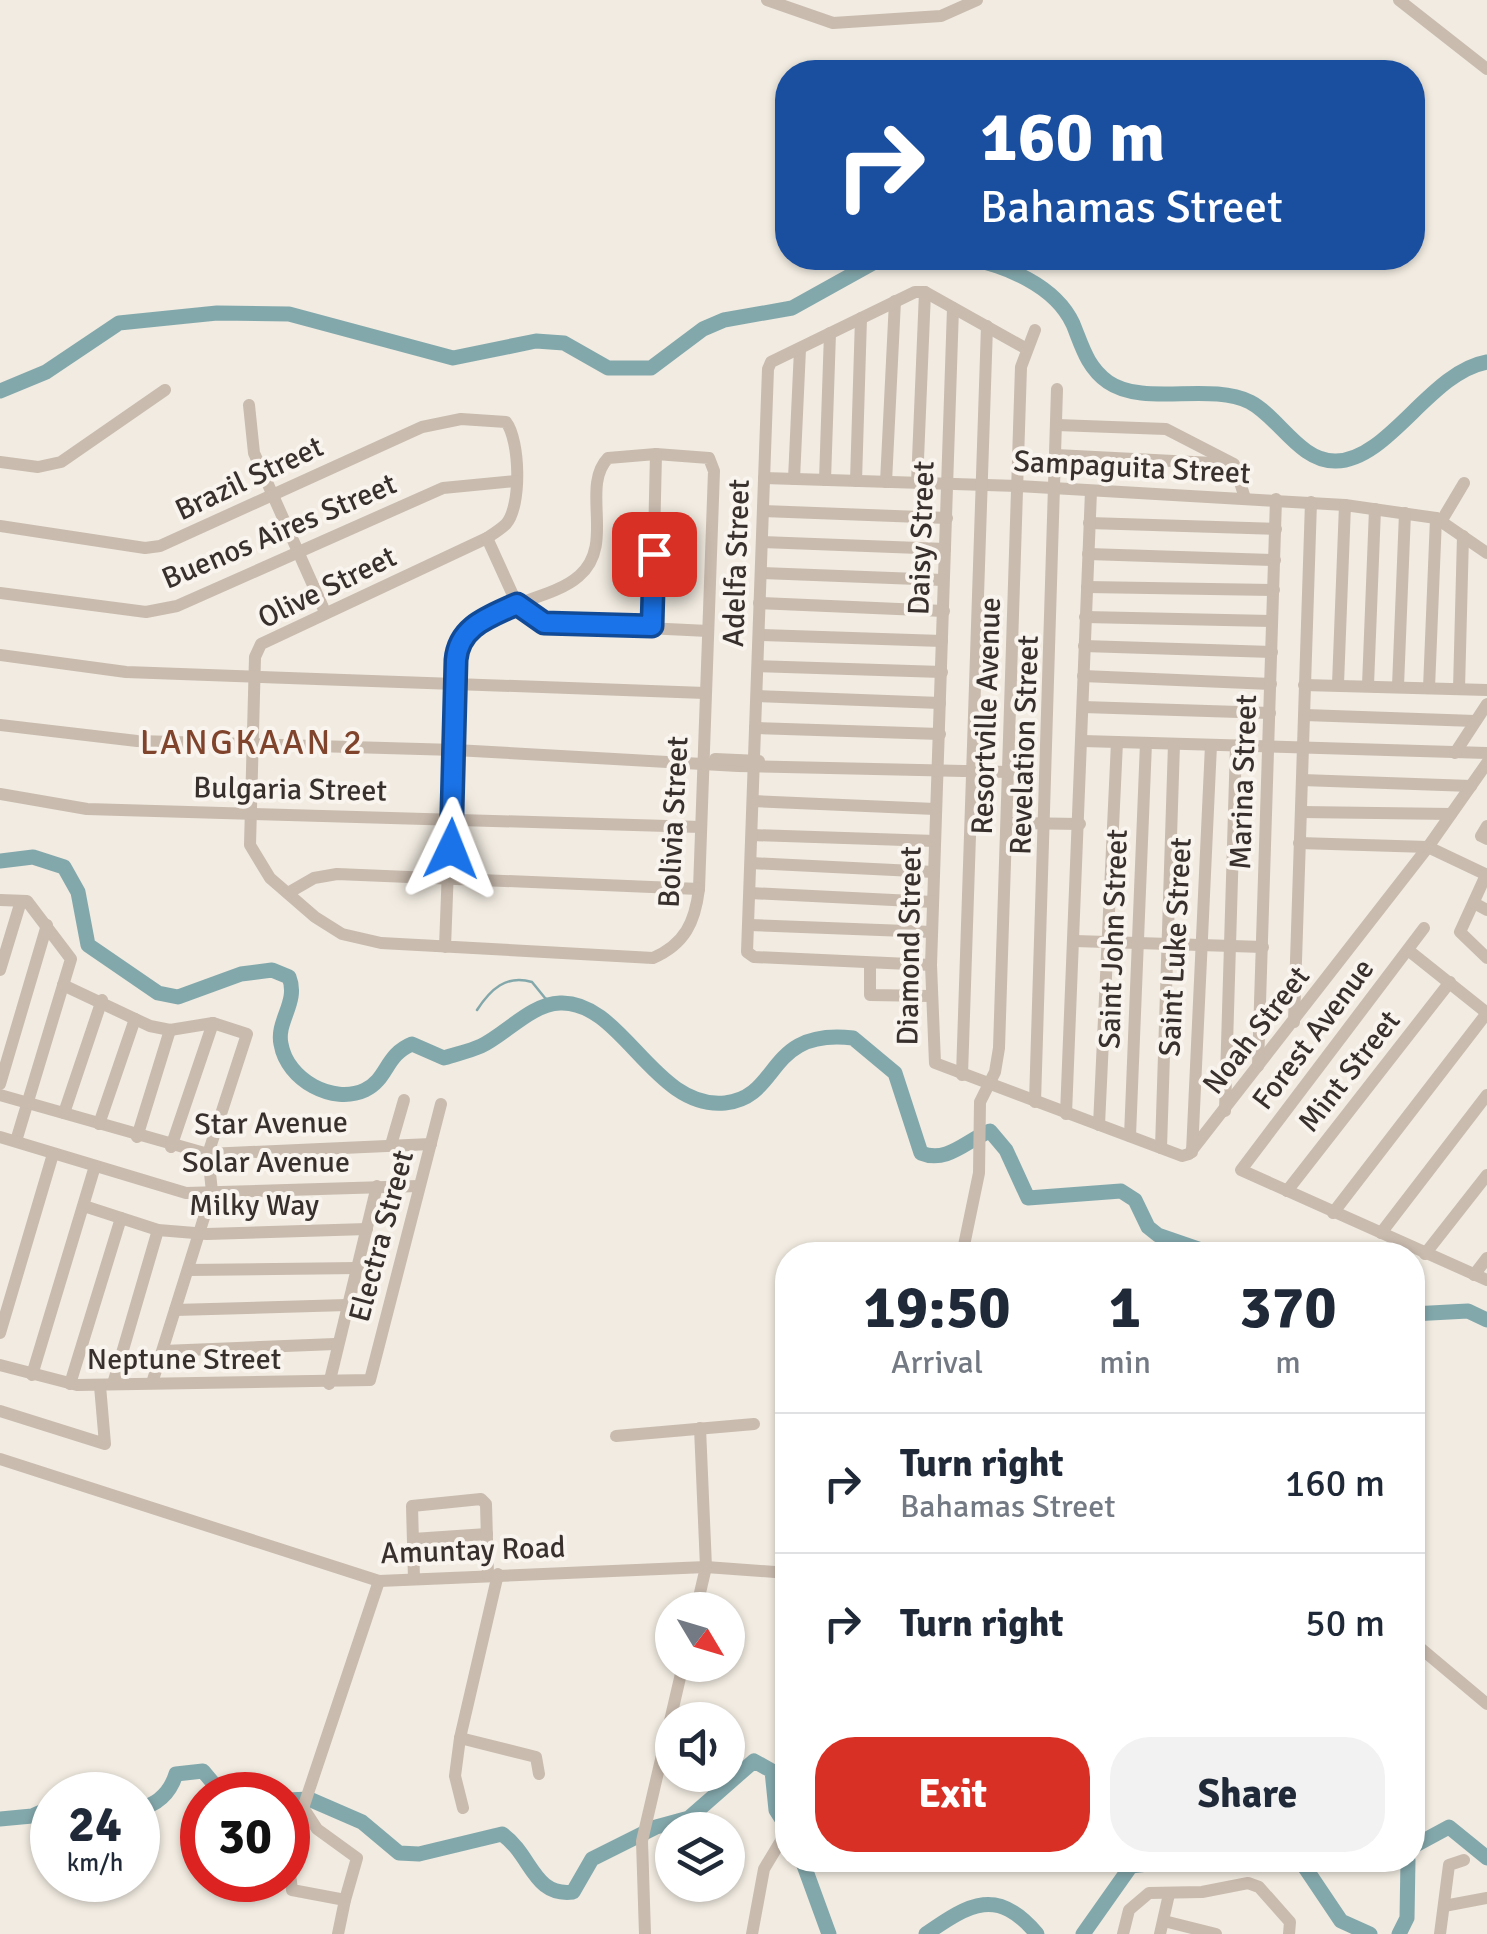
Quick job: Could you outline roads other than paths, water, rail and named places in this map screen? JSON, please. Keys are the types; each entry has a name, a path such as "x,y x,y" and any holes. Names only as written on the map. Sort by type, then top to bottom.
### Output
{"street":[{"path":"767,0 833,23 941,16 977,0"},
{"path":"1399,0 1487,69"},
{"path":"917,483 924,292"},
{"path":"794,479 800,349 860,318 924,292 1025,348 1035,330"},
{"path":"886,482 895,302"},
{"name":"Daisy Street","path":"938,770 953,308"},
{"path":"856,481 860,318"},
{"path":"962,1075 987,326"},
{"path":"825,480 830,333"},
{"name":"Resortville Avenue","path":"965,1242 978,1173 981,1116 999,1048 1025,348"},
{"name":"Adelfa Street","path":"800,349 769,365 750,956 870,963"},
{"name":"Revelation Street","path":"1036,1102 1057,389"},
{"path":"0,462 38,466 60,462 165,390"},
{"path":"248,404 254,453 325,612"},
{"name":"Brazil Street","path":"0,526 145,548 160,546 422,427 486,418 499,419 510,427 516,481"},
{"path":"1056,425 1166,429 1234,464 1245,498"},
{"path":"445,947 461,640 485,618 566,584 591,561 598,530 602,464 615,455 656,454 652,626"},
{"name":"Bolivia Street","path":"288,893 315,917 351,938 653,958 686,934 696,915 699,889 712,462 703,456 656,454"},
{"path":"1056,455 1234,464"},
{"name":"Sampaguita Street","path":"764,478 1018,486 1345,505 1439,519 1487,552"},
{"path":"516,481 512,513 487,538 517,604 544,623 708,631"},
{"name":"Buenos Aires Street","path":"0,593 146,612 204,596 443,488 516,481"},
{"path":"1429,688 1439,519 1464,483"},
{"path":"1066,1114 1090,491"},
{"name":"Marina Street","path":"1258,1067 1276,499"},
{"path":"1294,1022 1311,502"},
{"path":"1338,684 1345,505"},
{"path":"1368,685 1375,509"},
{"path":"763,511 947,518"},
{"path":"1398,686 1405,514"},
{"path":"1089,523 1276,529"},
{"path":"1459,689 1463,536"},
{"name":"Olive Street","path":"288,893 259,864 250,845 254,678 261,644 487,538"},
{"path":"762,542 945,549"},
{"path":"1088,554 1275,560"},
{"path":"761,572 943,580"},
{"path":"1087,586 1274,590"},
{"path":"760,604 944,611"},
{"path":"1086,617 1271,621"},
{"path":"758,635 942,641"},
{"path":"1084,646 1272,652"},
{"path":"0,655 126,672 704,693"},
{"path":"758,666 942,672"},
{"path":"1084,676 1271,684"},
{"path":"1304,685 1487,690"},
{"path":"757,696 940,703"},
{"path":"1455,754 1487,704"},
{"path":"1083,707 1270,713"},
{"path":"1305,715 1475,722"},
{"path":"0,725 137,741 704,762 724,757 758,763 1009,772"},
{"path":"755,728 940,734"},
{"path":"1083,741 1270,744 1304,749 1487,754"},
{"path":"1099,1125 1117,742"},
{"name":"Saint John Street","path":"1130,1136 1146,744"},
{"path":"1161,1148 1174,744"},
{"name":"Saint Luke Street","path":"1192,1152 1210,745"},
{"path":"1225,1111 1236,746"},
{"name":"Noah Street","path":"1192,1152 1428,847 1487,763"},
{"name":"Diamond Street","path":"938,770 932,1060 990,1086"},
{"path":"1302,780 1471,786"},
{"name":"Bulgaria Street","path":"0,794 88,809 701,827"},
{"path":"753,802 935,809"},
{"path":"1302,812 1451,814"},
{"path":"1008,823 1080,824"},
{"path":"752,835 935,841"},
{"path":"1299,843 1428,847 1487,875 1460,932 1485,951"},
{"path":"751,863 934,872"},
{"path":"288,893 326,875 699,889"},
{"path":"750,894 934,902"},
{"path":"0,900 27,901 70,959 30,1105 16,1141"},
{"path":"0,970 21,901"},
{"path":"1474,903 1487,910"},
{"path":"0,1084 46,925"},
{"path":"748,925 932,932"},
{"name":"Forest Avenue","path":"1287,1191 1241,1170 1424,928"},
{"path":"1075,941 1263,947"},
{"path":"1333,1212 1487,1012 1408,950"},
{"path":"931,965 870,963 870,995 931,996"},
{"name":"Mint Street","path":"1287,1191 1450,982"},
{"path":"63,985 102,1000 135,1019 170,1030 213,1023 246,1034 208,1154 212,1192 152,1384"},
{"path":"64,1114 102,1000"},
{"path":"99,1124 135,1019"},
{"path":"171,1146 213,1023"},
{"path":"137,1137 170,1030"},
{"path":"990,1086 1182,1156 1192,1152"},
{"path":"1381,1233 1487,1095"},
{"name":"Star Avenue","path":"0,1096 208,1154 431,1144"},
{"path":"392,1146 404,1100"},
{"name":"Electra Street","path":"370,1380 441,1104"},
{"name":"Solar Avenue","path":"0,1137 186,1193 419,1186"},
{"path":"0,1332 53,1154"},
{"path":"32,1374 94,1166"},
{"path":"1487,1175 1426,1254 1480,1278 1487,1258"},
{"path":"329,1384 335,1344 377,1186"},
{"path":"1287,1191 1400,1242"},
{"name":"Milky Way","path":"84,1206 158,1230 199,1233 367,1229"},
{"path":"70,1384 121,1218"},
{"path":"0,1410 105,1444 106,1385 158,1230"},
{"path":"188,1270 358,1268"},
{"path":"175,1310 347,1306"},
{"path":"163,1351 335,1344"},
{"name":"Neptune Street","path":"0,1365 70,1384 329,1384 370,1380"},
{"path":"616,1436 754,1424"},
{"path":"700,1428 706,1567 700,1592"},
{"name":"Amuntay Road","path":"0,1459 379,1581 706,1567 775,1572"},
{"path":"414,1579 414,1504 481,1499 486,1504 493,1574 455,1776 463,1808"},
{"path":"413,1538 487,1534"},
{"path":"310,1794 379,1581"},
{"path":"1425,1651 1486,1700"},
{"path":"645,1934 644,1823 679,1682"},
{"path":"460,1738 536,1756 539,1774"},
{"path":"310,1811 317,1829 357,1858 338,1934"},
{"path":"752,1934 764,1868 775,1848"},
{"path":"1440,1934 1448,1865 1464,1860"},
{"path":"1123,1934 1129,1910 1138,1900 1158,1891 1170,1894 1253,1884 1290,1922 1289,1934"},
{"path":"310,1893 346,1900"},
{"path":"1170,1894 1162,1928 1216,1934"},
{"path":"1444,1906 1487,1898"}],"waterway":[{"path":"0,391 46,372 119,323 217,313 289,314 453,358 536,341 564,343 608,368 651,368 703,329 724,320 792,308 860,270"},
{"path":"1008,270 1042,288 1065,310 1090,363 1108,382 1140,393 1234,396 1261,409 1301,447 1323,459 1355,457 1374,447 1447,382 1466,369 1487,362"},
{"path":"0,861 33,857 64,867 78,892 88,945 158,993 178,997 241,974 272,970 289,977 291,995 280,1036 285,1057 302,1078 326,1092 352,1094 365,1090 378,1080 397,1054 412,1044 444,1058 481,1046 539,1008 560,1003 582,1007 602,1018 658,1074 700,1101 725,1103 743,1098 804,1043 853,1038 895,1073 921,1153 948,1153 990,1131 1006,1150 1028,1198 1121,1191 1135,1200 1148,1227 1178,1242"},
{"path":"477,1010 493,990 514,980 532,982 545,998 556,1004"},
{"path":"1425,1313 1468,1311 1487,1320"},
{"path":"310,1799 362,1822 399,1853 419,1854 502,1834 541,1881 560,1892 573,1892 592,1859 656,1827 689,1818 754,1761 772,1771 775,1800"},
{"path":"194,1772 204,1772"},
{"path":"160,1798 180,1774"},
{"path":"0,1819 30,1816"},
{"path":"1425,1840 1449,1827 1487,1858"},
{"path":"806,1872 829,1934"},
{"path":"1083,1934 1127,1872"},
{"path":"1308,1872 1341,1921 1370,1934"},
{"path":"1399,1934 1407,1918 1408,1872"},
{"path":"926,1934 956,1914 983,1905 1009,1910 1037,1934"}],"district":[{"name":"LANGKAAN 2","path":"252,742"}]}
